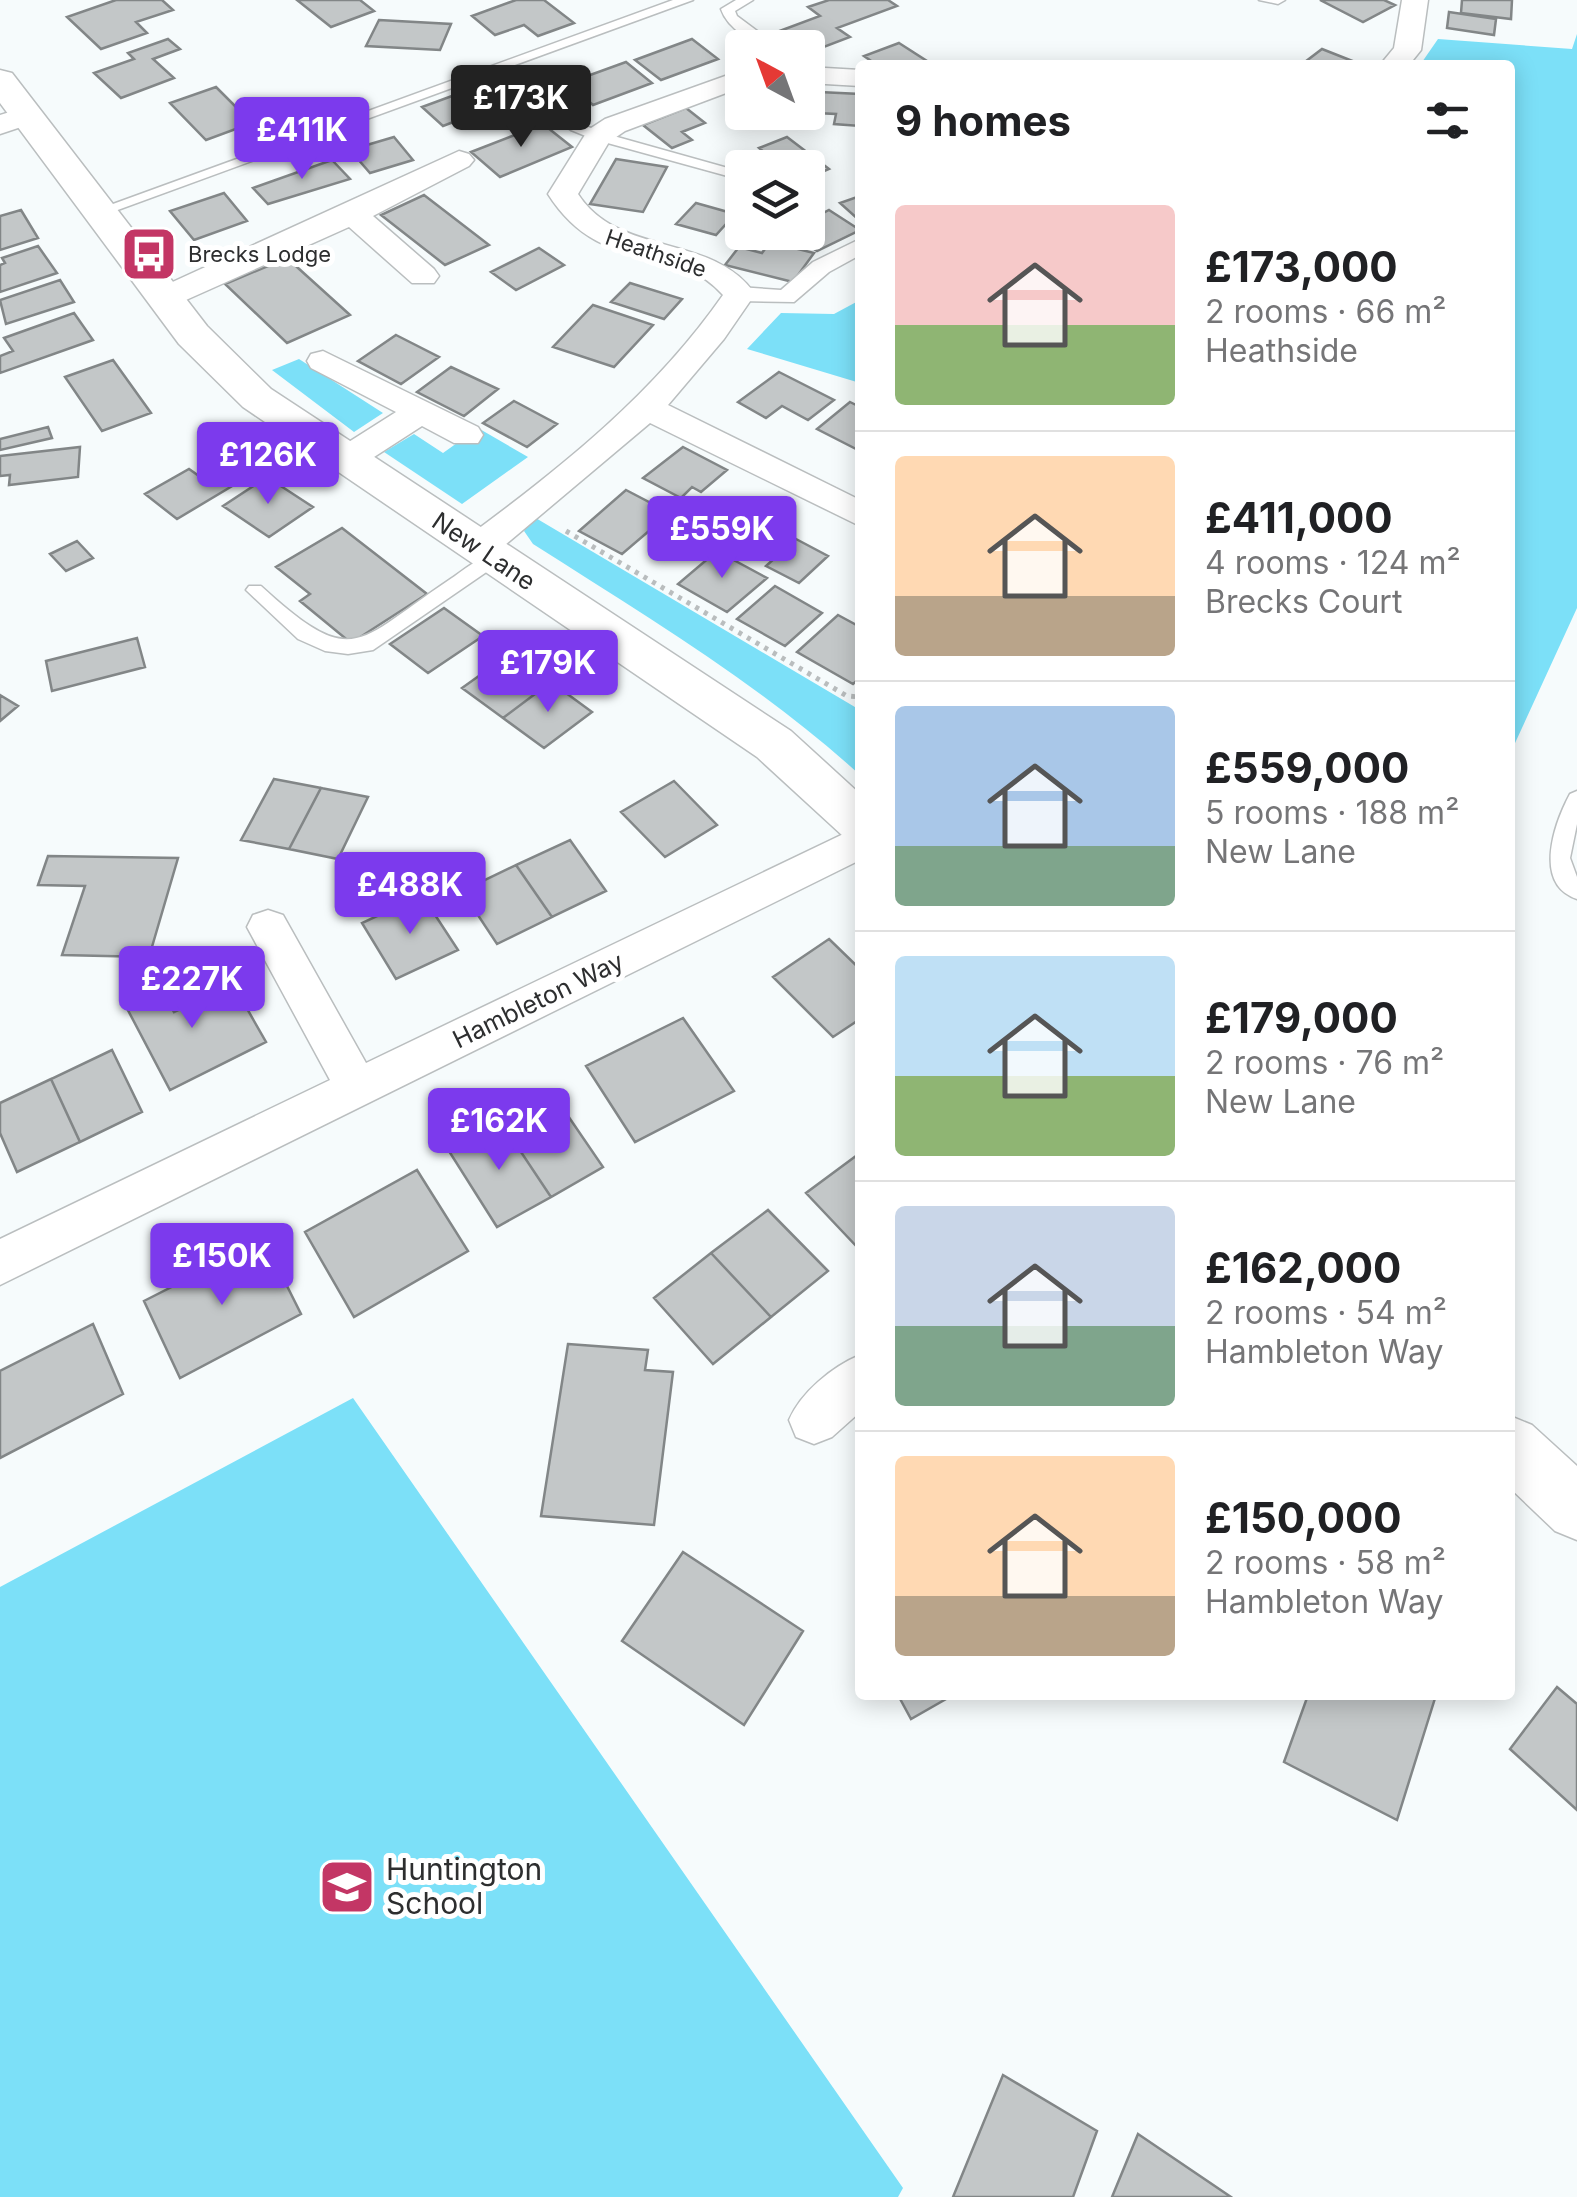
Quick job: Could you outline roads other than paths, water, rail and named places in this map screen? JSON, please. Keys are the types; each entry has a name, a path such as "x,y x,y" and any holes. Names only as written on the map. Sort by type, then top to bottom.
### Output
{"street":[{"path":"1398,60 1407,50 1415,0"},
{"path":"825,75 855,78"},
{"name":"New Lane","path":"0,80 13,121 99,212 194,335 257,398 774,744 855,817"},
{"path":"598,136 615,125 725,84"},
{"name":"Heathside","path":"598,136 563,194 571,214 592,231 712,271 732,283 739,294"},
{"path":"166,297 352,214 459,160"},
{"path":"352,214 423,276"},
{"path":"487,552 517,517 586,466 649,409 712,338 739,294 786,297 820,267 855,249"},
{"path":"323,361 466,435"},
{"path":"649,409 855,512"},
{"path":"345,460 420,412"},
{"name":"Hambleton Way","path":"0,1263 855,844"},
{"path":"268,928 357,1088"},
{"path":"814,1420 855,1383"}],"lane":[{"path":"99,212 686,0"},
{"path":"746,0 728,10 731,18 748,30"},
{"path":"1266,0 1278,0"},
{"path":"485,90 516,85 576,127 725,171"},
{"path":"254,590 316,643 342,651 366,646 487,552"},
{"path":"1577,799 1558,846 1560,869 1577,891"}],"place":[{"name":"Brecks Lodge","path":"149,254"},
{"name":"Huntington School","path":"347,1887"}]}
